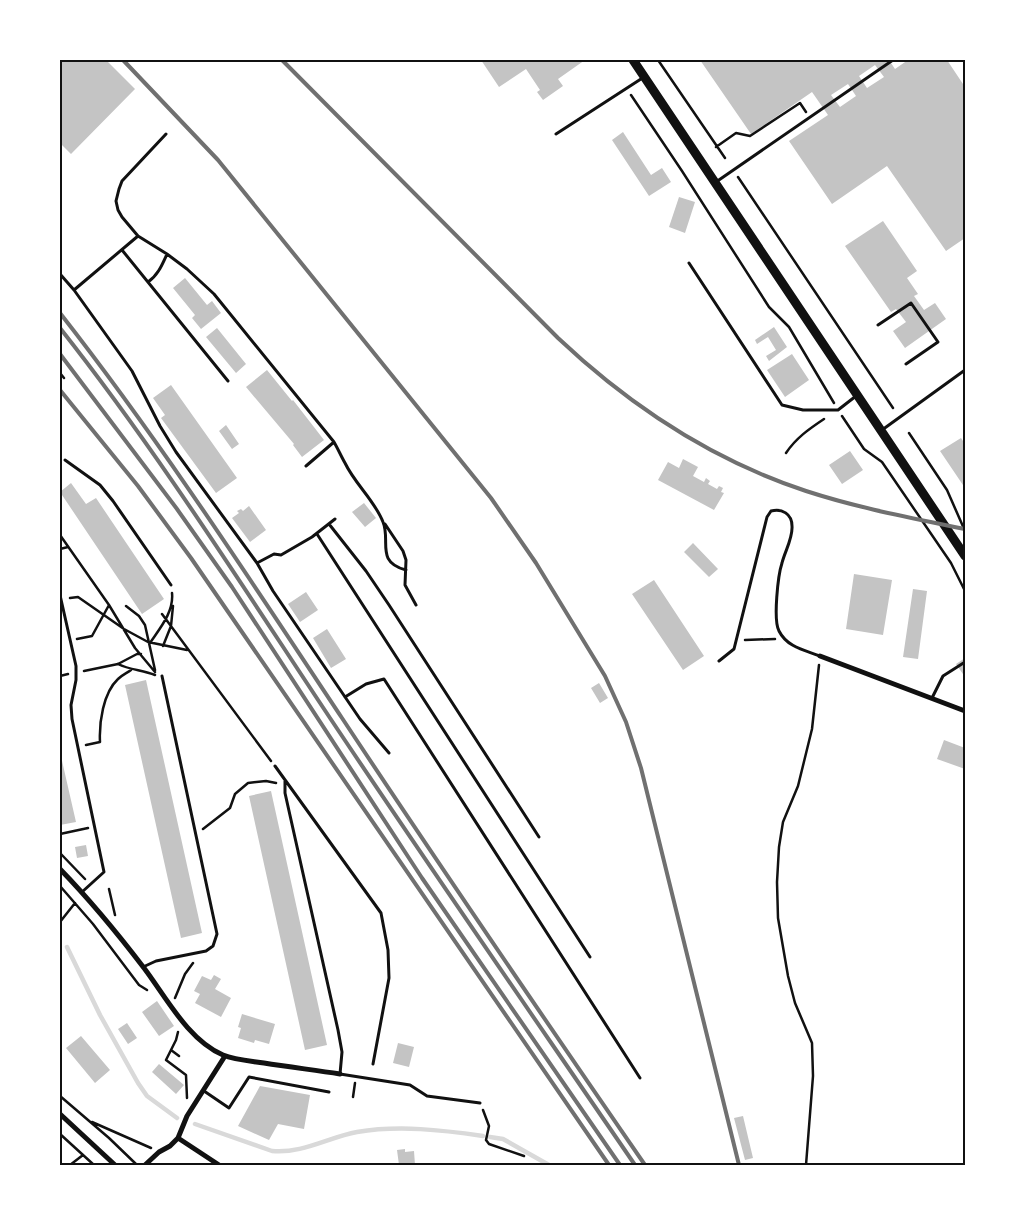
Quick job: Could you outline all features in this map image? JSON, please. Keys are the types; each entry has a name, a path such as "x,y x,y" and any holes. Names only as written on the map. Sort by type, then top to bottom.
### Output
{"main road":[{"path":"633,60 965,556"}],"street":[{"path":"820,656 965,711"},
{"path":"60,869 82,892 143,967 198,1039 211,1049 225,1056 340,1074"},
{"path":"145,1165 178,1138 187,1116 225,1056"},
{"path":"60,1114 115,1165"},
{"path":"178,1138 219,1165"}],"lane":[{"path":"716,182 892,60"},
{"path":"556,134 644,77"},
{"path":"166,134 122,181 116,197 118,210 138,236 187,269 214,294 334,442 344,464 403,551 406,560 406,585 416,605"},
{"path":"74,290 138,236"},
{"path":"122,250 228,381"},
{"path":"148,282 154,278 167,254"},
{"path":"689,263 782,405 803,410 838,410 857,396"},
{"path":"60,274 74,290 132,371 172,446 257,564 273,591 360,719 389,753"},
{"path":"878,325 912,303 938,342 906,364"},
{"path":"881,431 965,370"},
{"path":"306,466 334,442"},
{"path":"65,460 100,485 171,585"},
{"path":"719,661 731,652 736,641 767,518 771,511 775,510 787,514 790,517 792,527 781,566 775,615 777,626 784,639 797,648 820,656"},
{"path":"257,564 274,554 281,555 317,534 335,519"},
{"path":"382,520 385,532 386,554 396,567 406,570"},
{"path":"329,524 389,604 539,837"},
{"path":"317,534 590,956"},
{"path":"60,595 76,673 71,705 72,719 104,872 82,892"},
{"path":"932,698 943,676 965,662"},
{"path":"143,967 156,961 206,951 214,946 217,934 162,676"},
{"path":"345,697 366,684 384,679 640,1078"},
{"path":"275,766 381,913 388,950 390,978 373,1064"},
{"path":"285,781 284,787 338,1030 342,1052 340,1074 410,1085 427,1096 480,1103"},
{"path":"204,1091 229,1108 249,1077 329,1092"}],"path":[{"path":"658,60 725,158"},
{"path":"626,89 682,171 769,307 789,327 838,410 864,449 882,462 951,563 965,591"},
{"path":"716,147 736,133 750,136 800,103 810,117"},
{"path":"736,174 892,408"},
{"path":"60,373 64,378"},
{"path":"786,453 804,433 838,410"},
{"path":"909,433 947,490 965,531"},
{"path":"60,535 109,604 137,654"},
{"path":"60,549 68,547"},
{"path":"163,646 173,616 171,585"},
{"path":"61,600 78,597 124,629 149,642 187,650"},
{"path":"149,642 166,619 173,602"},
{"path":"70,640 92,636 109,604"},
{"path":"126,606 139,616 145,625 156,676"},
{"path":"162,614 275,766"},
{"path":"736,641 784,639"},
{"path":"135,648 155,672"},
{"path":"60,676 118,664 137,654 141,654"},
{"path":"806,1165 813,1076 812,1044 795,1003 788,976 778,918 777,882 779,847 784,822 798,786 812,729 820,656"},
{"path":"118,664 131,670 147,672 156,676 156,678 162,676"},
{"path":"77,746 100,742 99,730 107,697 119,677 131,670"},
{"path":"197,835 230,808 235,794 248,783 266,780 284,787"},
{"path":"60,834 95,827"},
{"path":"60,886 94,924 139,985 154,994"},
{"path":"109,889 115,915"},
{"path":"60,922 75,903"},
{"path":"172,1006 185,974 198,953"},
{"path":"178,1028 178,1035 166,1060 186,1075 187,1116"},
{"path":"171,1050 179,1056"},
{"path":"352,1097 357,1077"},
{"path":"60,1096 137,1165"},
{"path":"480,1103 489,1126 486,1140 489,1144 524,1156"},
{"path":"88,1120 159,1152"},
{"path":"60,1134 94,1165"},
{"path":"70,1165 83,1155"}],"building":[{"path":"60,60 106,60 135,89 71,154 60,143"},
{"path":"481,60 585,60 558,79 563,86 543,100 537,92 540,90 526,69 499,87"},
{"path":"700,60 889,60 895,69 908,60 947,60 965,87 965,238 946,251 887,166 832,204 789,141 828,115 812,92 751,134","holes":["875,65 884,77 867,88 859,76","848,84 856,96 840,107 831,95"]},
{"path":"623,132 651,175 662,168 671,182 649,196 612,140"},
{"path":"679,197 695,202 685,233 669,227"},
{"path":"883,221 917,271 907,278 918,294 914,296 924,310 935,303 946,319 905,348 893,331 906,322 896,309 891,312 845,246"},
{"path":"185,278 207,305 212,301 221,313 201,329 192,318 195,315 173,288"},
{"path":"774,327 787,347 769,361 766,356 776,350 768,337 757,344 755,340"},
{"path":"217,328 246,364 236,373 206,337"},
{"path":"792,354 809,380 785,397 767,370"},
{"path":"267,370 324,440 302,457 294,444 246,387"},
{"path":"171,385 237,478 216,493 161,418 165,415 153,398"},
{"path":"226,425 239,444 232,449 219,431"},
{"path":"961,438 965,444 965,488 940,451"},
{"path":"850,451 863,470 842,484 829,465"},
{"path":"683,459 698,467 693,476 704,482 706,478 710,481 708,484 717,489 719,486 723,488 721,492 724,493 714,510 658,480 668,462 679,468"},
{"path":"71,483 86,504 96,498 164,599 142,614 60,492"},
{"path":"364,503 376,518 365,527 352,512"},
{"path":"249,506 266,530 250,542 232,518 239,513 237,511 241,509 243,511"},
{"path":"693,543 718,569 709,577 684,552"},
{"path":"854,574 892,580 883,635 846,629"},
{"path":"654,580 704,656 683,670 632,594"},
{"path":"913,589 927,591 918,659 903,657"},
{"path":"306,592 318,610 300,622 288,604"},
{"path":"327,629 346,659 331,668 313,638"},
{"path":"965,658 965,677 956,664"},
{"path":"146,680 202,933 181,938 125,685"},
{"path":"599,683 608,698 600,703 591,688"},
{"path":"944,740 965,748 965,769 937,759"},
{"path":"60,752 76,822 60,825"},
{"path":"271,791 327,1045 305,1050 249,796"},
{"path":"86,845 88,856 77,858 75,847"},
{"path":"214,975 221,979 215,989 231,998 221,1017 195,1003 200,994 194,991 202,976 211,980"},
{"path":"157,1001 174,1026 159,1036 142,1012"},
{"path":"242,1014 275,1024 269,1044 255,1040 254,1043 238,1038 241,1028 238,1027"},
{"path":"127,1023 137,1038 128,1044 118,1029"},
{"path":"81,1036 110,1070 95,1083 66,1048"},
{"path":"398,1043 414,1047 409,1067 393,1063"},
{"path":"159,1064 184,1085 176,1094 152,1072"},
{"path":"260,1086 310,1095 304,1129 278,1124 269,1140 238,1126"},
{"path":"743,1116 753,1158 745,1160 734,1118"},
{"path":"405,1149 405,1152 414,1151 415,1165 399,1165 397,1150"}],"waterway":[{"path":"67,947 100,1015 138,1083 147,1096 177,1118"},
{"path":"195,1124 272,1151 305,1148 347,1134 373,1130 420,1129 483,1136"},
{"path":"490,1137 503,1139 549,1165"}],"railway":[{"path":"123,60 218,160 491,498 536,563 605,676 626,722 641,768 739,1165"},
{"path":"282,60 558,338 585,363 643,408 705,447 771,478 845,503 965,529"},
{"path":"60,313 170,462 454,886 645,1165"},
{"path":"60,328 166,471 330,718 635,1165"},
{"path":"60,354 177,509 232,587 422,878 620,1165"},
{"path":"60,390 138,486 191,558 609,1165"}]}
